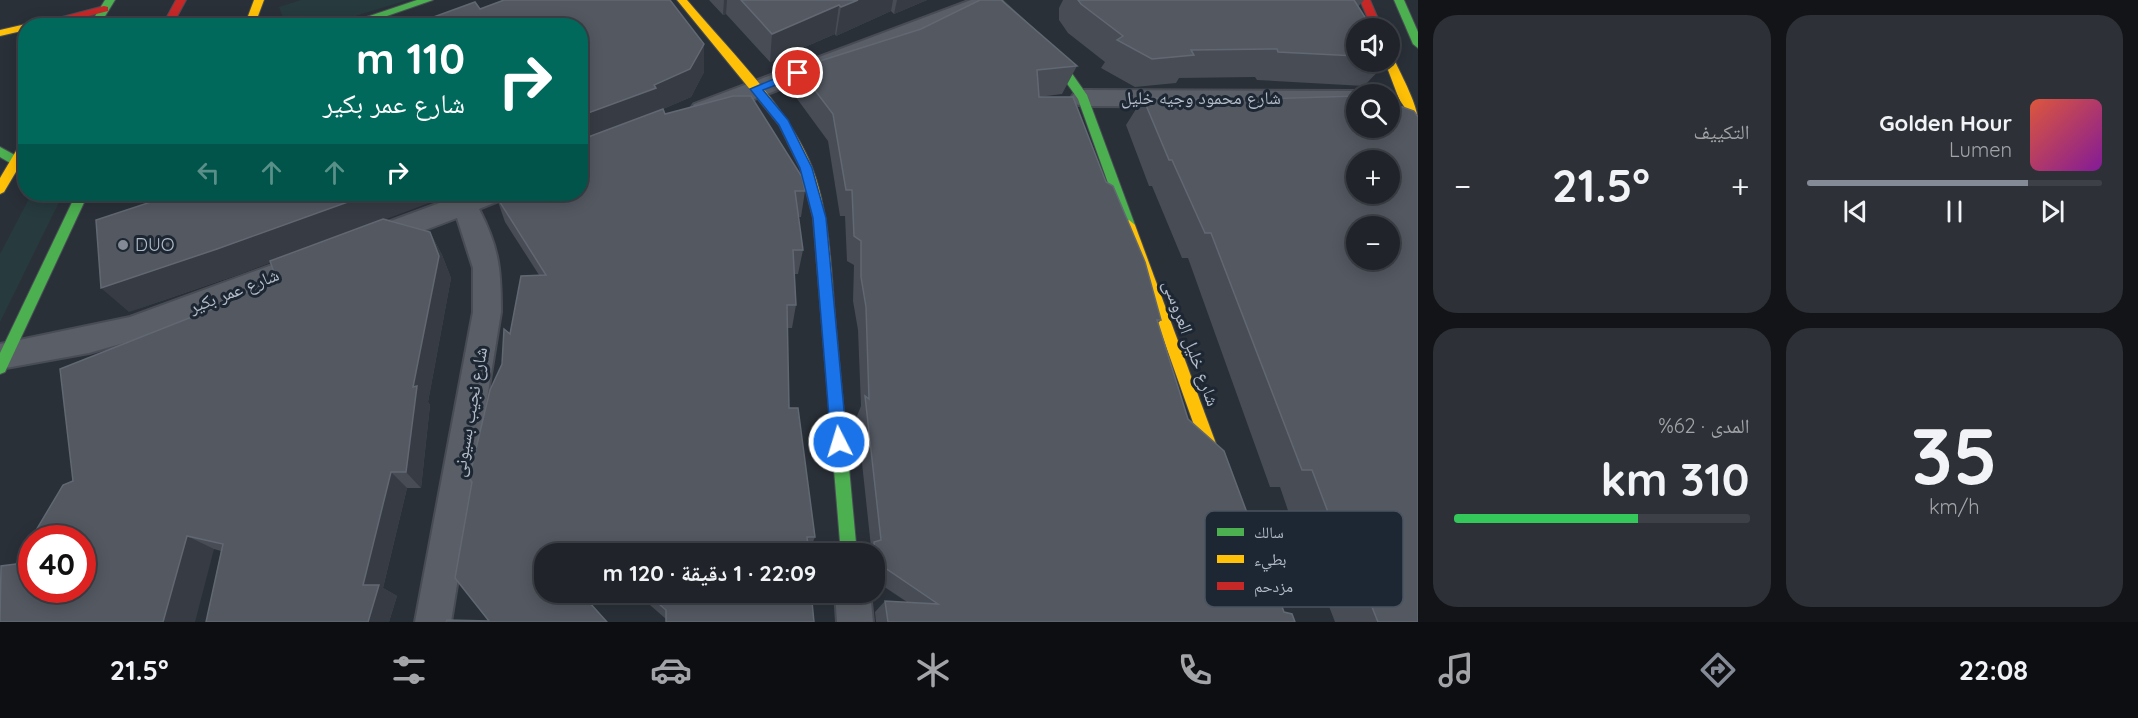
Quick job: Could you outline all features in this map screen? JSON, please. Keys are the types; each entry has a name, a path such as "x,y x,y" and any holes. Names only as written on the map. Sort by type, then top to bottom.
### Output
{"street":[{"path":"171,18 181,0"},
{"path":"253,18 259,0"},
{"path":"371,18 428,0"},
{"path":"682,0 784,123 806,168 819,218 848,543"},
{"path":"679,119 991,0"},
{"name":"شارع خليل العروسى","path":"996,0 1050,51 1083,98 1224,487"},
{"path":"1365,0 1373,18"},
{"path":"1399,0 1418,44"},
{"path":"60,18 107,4"},
{"path":"99,18 107,4"},
{"path":"0,33 18,29"},
{"path":"1394,72 1408,104"},
{"name":"شارع محمود وجيه خليل","path":"1083,98 1346,99"},
{"path":"0,151 16,161"},
{"path":"0,189 18,158"},
{"path":"3,362 79,201"},
{"name":"شارع عمر بكير","path":"3,362 131,329 472,201"},
{"name":"شارع نجيب بسيونى","path":"433,622 487,312 488,268 476,230 477,201"},
{"path":"853,603 855,622"}],"green space":[{"path":"301,0 408,0 348,18 283,18 279,7"},
{"path":"28,201 60,201 0,322 0,254"}],"building":[{"path":"504,0 670,0 704,44 690,69 654,85 656,88 588,113 588,18 431,18 475,2 480,9"},
{"path":"741,0 858,0 841,7 839,5 772,34"},
{"path":"980,0 1001,0 1077,66 1037,70 1039,97 1073,97 1106,182 1113,186 1145,262 1161,320 1157,320 1188,419 1224,451 1246,511 1205,511 1205,607 1282,607 1284,612 1292,614 1295,622 888,622 885,601 938,604 885,568 885,543 874,543 881,540 865,396 869,399 866,307 861,277 861,241 854,236 852,190 846,190 833,114 798,68 921,29"},
{"path":"1078,0 1354,0 1366,18 1346,18 1346,55 1278,52 1277,49 1191,50 1194,55 1152,59 1117,40 1123,36"},
{"path":"733,96 751,96 802,177 805,191 795,191 803,250 793,250 796,305 787,305 789,408 798,408 815,537 807,537 808,543 534,543 534,603 590,603 607,622 446,622 447,620 489,621 455,578 472,482 469,478 490,390 502,364 504,329 510,334 521,276 546,275 499,201 588,201 588,137 663,109 665,114"},
{"path":"1346,96 1346,138 1400,138 1400,106 1414,111 1418,117 1418,622 1378,622 1372,607 1403,607 1403,511 1328,511 1312,470 1302,470 1211,233 1205,233 1172,160 1169,160 1143,98 1231,100"},
{"path":"154,201 351,201 101,288 96,220"},
{"path":"383,219 430,232 439,256 413,387 417,386 406,472 391,472 363,585 379,585 368,622 206,622 223,544 187,536 163,622 0,622 1,566 16,564 18,561 18,603 96,603 96,525 39,525 63,485 73,481 60,369 212,309 276,278 270,261"},
{"path":"658,603 812,603 814,622 666,622 666,610"}],"traffic: fast":[{"path":"99,18 110,0"},
{"path":"371,18 428,0"},
{"path":"996,0 1050,51 1083,98 1129,225"},
{"path":"1399,0 1418,44"},
{"path":"0,151 16,161"},
{"path":"0,368 79,201"},
{"path":"830,338 848,543"}],"traffic: slow":[{"path":"253,18 259,0"},
{"path":"682,0 784,123 806,168 819,218 830,338"},
{"path":"0,33 18,29"},
{"path":"1394,72 1405,99 1418,118"},
{"path":"0,189 18,158"},
{"path":"1129,225 1220,476"}],"traffic: jam":[{"path":"171,18 181,0"},
{"path":"1365,0 1373,18"},
{"path":"66,18 104,9"}],"place":[{"name":"DUO","path":"123,245"}],"route":[{"path":"798,73 756,89 784,123 806,168 819,218 839,442"}]}
